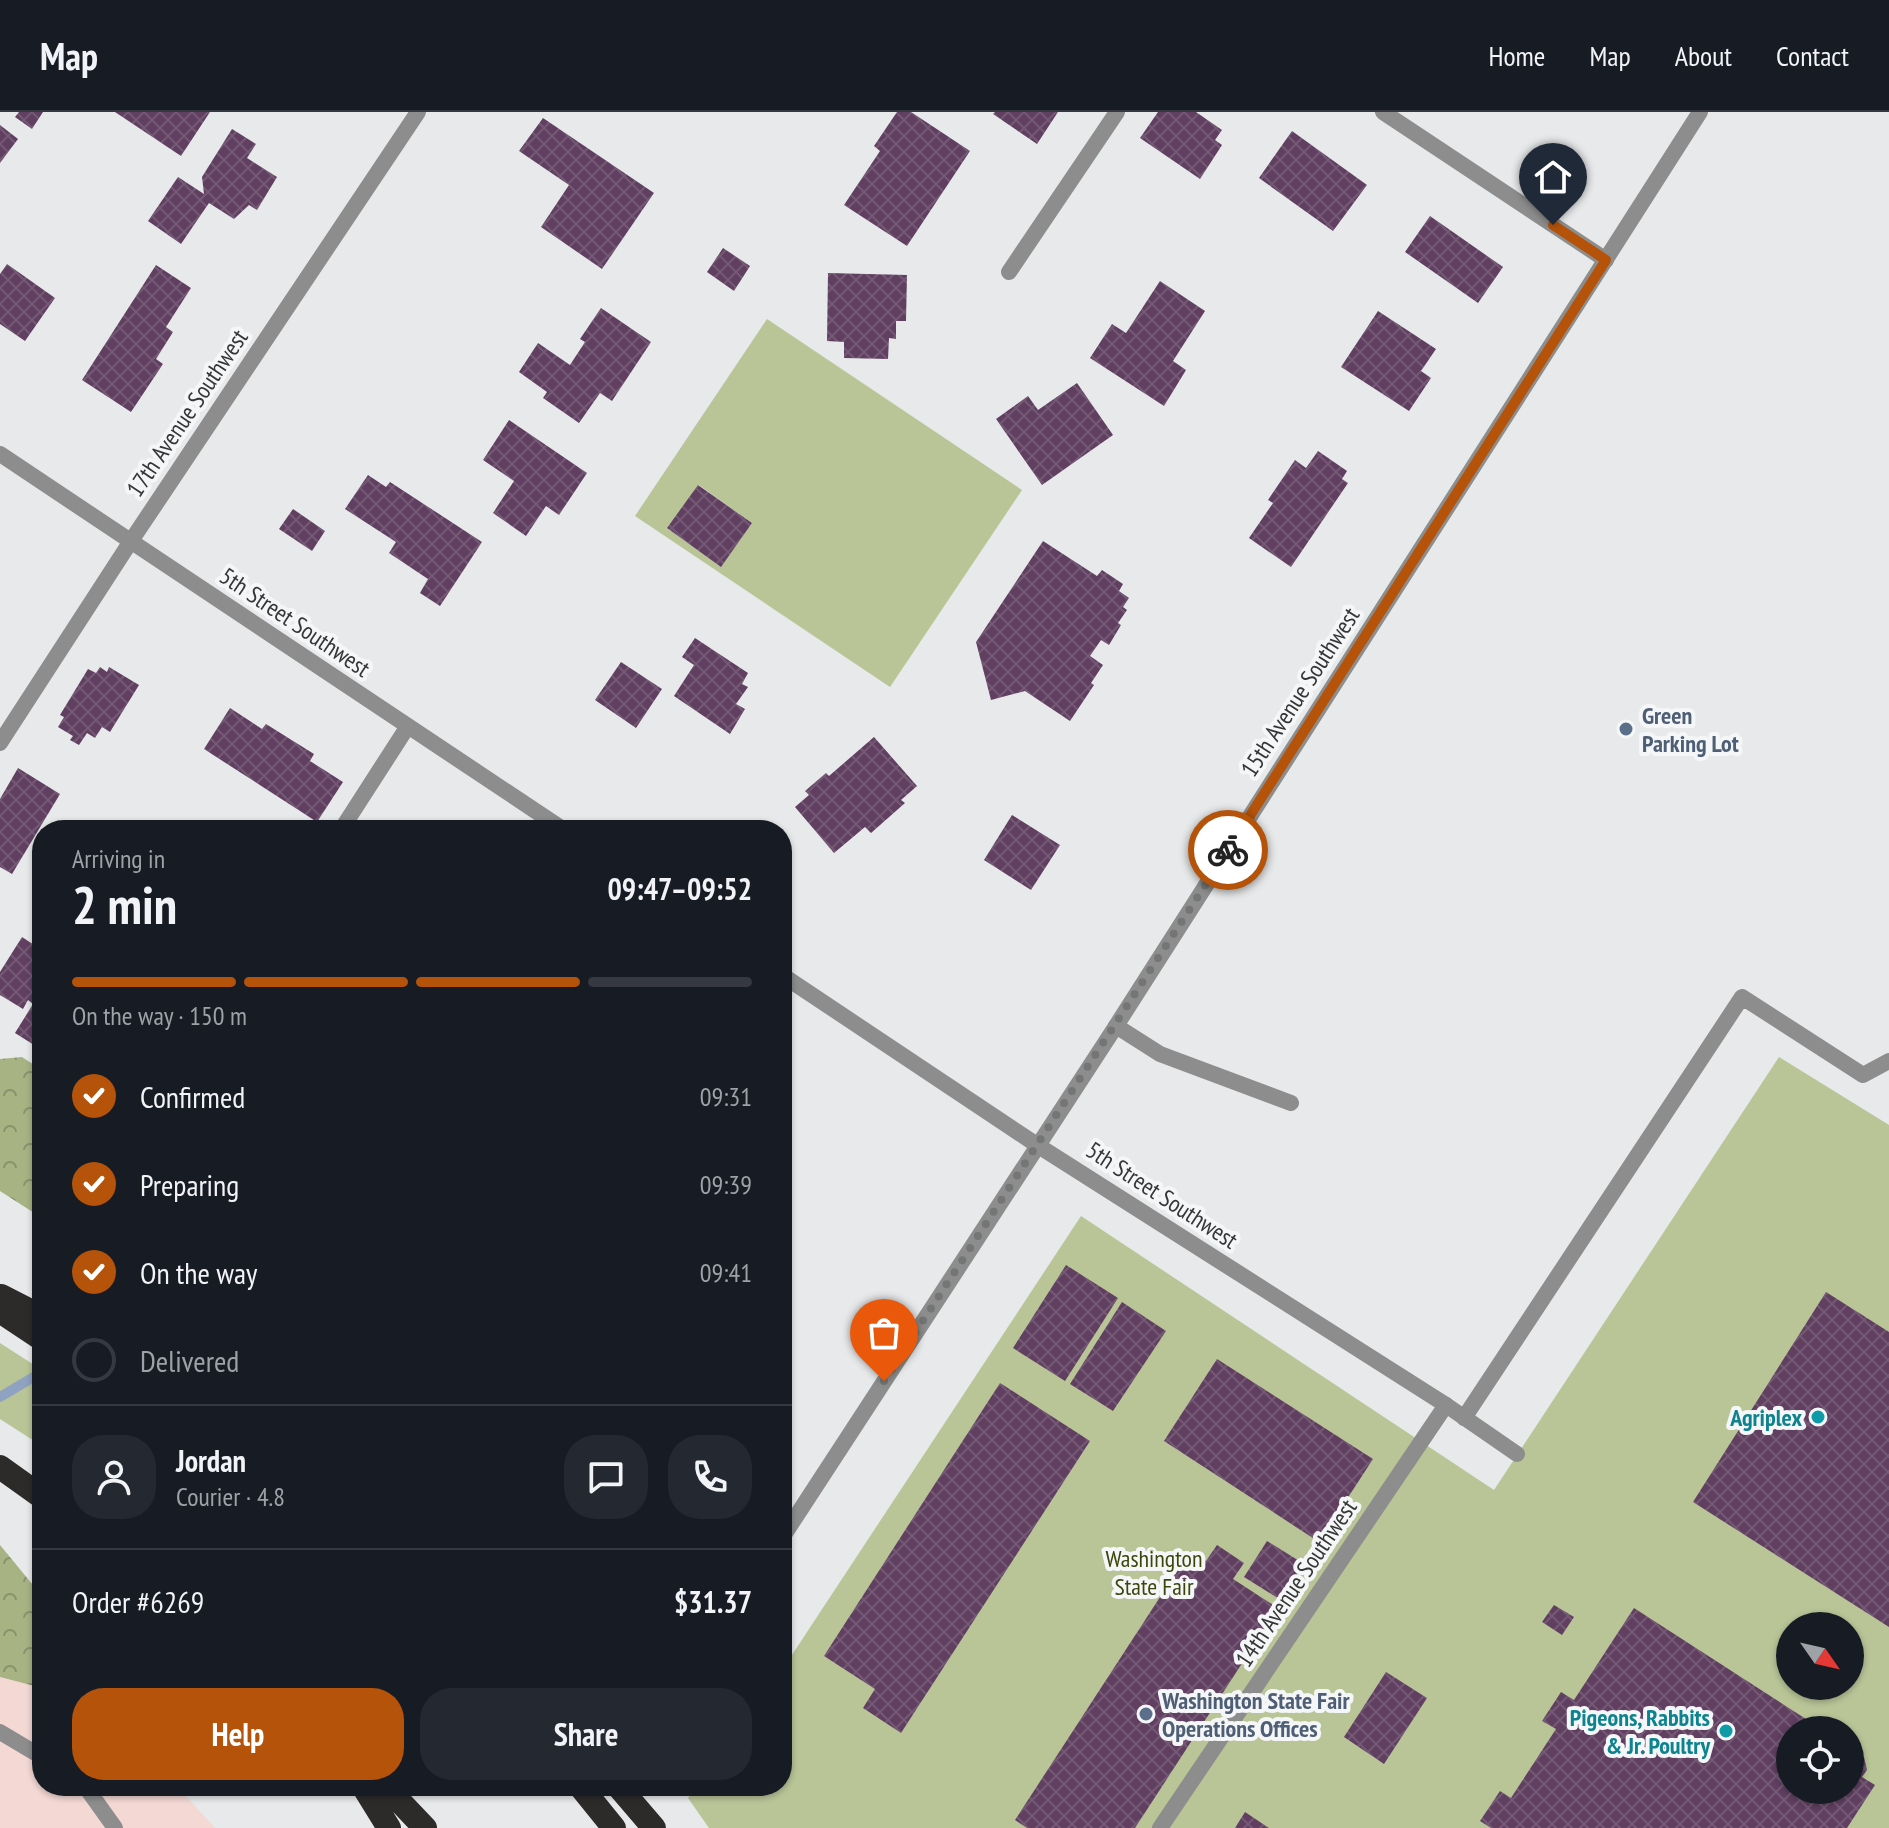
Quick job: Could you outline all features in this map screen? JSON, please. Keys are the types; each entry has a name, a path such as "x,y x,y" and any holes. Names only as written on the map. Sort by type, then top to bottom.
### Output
{"highway":[{"path":"0,1295 32,1312"},
{"path":"0,1311 32,1332"},
{"path":"0,1467 32,1490"},
{"path":"369,1796 389,1828"},
{"path":"395,1796 425,1828"},
{"path":"588,1796 614,1828"},
{"path":"627,1796 654,1828"}],"street":[{"name":"17th Avenue Southwest","path":"0,743 418,112"},
{"path":"1009,272 1117,112"},
{"path":"1383,112 1606,260"},
{"name":"15th Avenue Southwest","path":"792,1523 1116,1026 1700,112"},
{"name":"5th Street Southwest","path":"0,454 549,820"},
{"path":"347,820 408,726"},
{"name":"5th Street Southwest","path":"792,982 1037,1145 1446,1405 1517,1454"},
{"path":"1464,1418 1742,997 1863,1075 1889,1061"},
{"path":"1116,1026 1160,1054 1291,1103"},
{"name":"14th Avenue Southwest","path":"1160,1828 1446,1405"},
{"path":"0,1732 32,1751"},
{"path":"92,1796 115,1828"},
{"path":"594,1828 613,1796"}],"shaded area":[{"path":"0,1677 32,1685 32,1796 186,1796 215,1828 0,1828"}],"green space":[{"path":"767,319 1022,490 890,687 635,516","holes":["699,485 752,523 720,566 667,528"]},
{"path":"22,1057 32,1064 32,1212 0,1191 0,1059"},
{"name":"Washington State Fair","path":"1779,1057 1889,1125 1889,1828 709,1828 690,1796 792,1796 792,1655 1081,1216 1494,1490"},
{"path":"0,1343 32,1364 32,1440 0,1419"},
{"path":"0,1545 32,1584 32,1685 0,1677"}],"building":[{"path":"19,112 43,112 32,129 15,117"},
{"path":"115,112 210,112 181,156"},
{"path":"897,112 911,112 970,151 907,246 844,205 880,151 874,146"},
{"path":"1058,112 1037,144 993,114"},
{"path":"1158,112 1196,112 1222,130 1215,140 1222,145 1200,179 1140,138"},
{"path":"543,118 654,193 602,269 541,227 569,185 519,151"},
{"path":"0,125 18,139 0,163"},
{"path":"232,129 256,144 247,158 277,177 257,210 249,205 234,219 209,203 181,244 148,221 178,177 204,194 202,177"},
{"path":"1292,131 1367,185 1333,231 1259,178"},
{"path":"1430,216 1503,267 1478,303 1405,252"},
{"path":"723,248 750,266 734,291 707,272"},
{"path":"7,264 55,298 25,341 0,324 0,274"},
{"path":"156,265 191,288 166,327 173,332 156,359 163,364 131,412 82,380"},
{"path":"828,273 907,275 906,321 896,321 896,339 889,338 888,359 844,358 844,342 827,341"},
{"path":"1160,281 1205,311 1173,361 1186,370 1164,406 1090,358 1112,324 1126,333"},
{"path":"601,308 651,342 612,401 600,393 579,423 543,398 547,392 519,372 538,343 570,365 585,342 580,339"},
{"path":"1378,311 1436,349 1421,371 1431,378 1409,411 1341,367"},
{"path":"1077,383 1113,435 1042,485 996,419 1028,396 1038,410"},
{"path":"509,420 587,473 559,515 546,506 526,536 493,513 514,481 483,460"},
{"path":"1318,451 1347,471 1342,479 1348,483 1291,567 1249,538 1273,503 1268,500 1295,460 1306,468"},
{"path":"368,475 386,487 390,482 482,542 440,606 420,593 428,579 389,553 396,542 345,509"},
{"path":"698,485 752,523 721,567 667,528"},
{"path":"293,509 325,531 312,551 279,529"},
{"path":"1043,541 1097,576 1102,570 1123,584 1119,591 1129,598 1123,607 1127,610 1118,623 1121,625 1109,645 1101,640 1090,656 1103,665 1091,683 1094,685 1070,721 1025,691 991,700 976,642"},
{"path":"695,638 748,673 742,684 748,687 736,704 745,709 730,734 674,696 694,665 682,657"},
{"path":"621,662 662,689 636,728 595,700"},
{"path":"100,667 107,672 109,667 139,685 110,732 102,727 95,738 87,733 79,745 70,740 73,736 58,727 64,717 60,715 88,669 96,673"},
{"path":"230,708 262,729 266,724 314,754 310,761 343,782 318,820 314,820 204,749"},
{"path":"874,737 917,786 901,800 905,803 871,833 865,827 834,853 795,807 809,795 805,791 826,773 829,776"},
{"path":"18,768 60,794 44,820 32,820 32,841 12,874 0,867 0,799"},
{"path":"1012,815 1060,845 1031,890 984,860"},
{"path":"22,937 32,944 32,1003 28,1000 23,1009 0,995 0,972"},
{"path":"32,1006 32,1044 15,1033"},
{"path":"1066,1265 1118,1298 1065,1381 1013,1348"},
{"name":"Agriplex","path":"1826,1292 1889,1332 1889,1627 1693,1502"},
{"path":"1122,1302 1166,1331 1113,1411 1070,1384"},
{"path":"1217,1359 1373,1459 1319,1542 1164,1441"},
{"path":"1000,1383 1090,1441 901,1733 863,1708 875,1689 824,1656"},
{"path":"1267,1541 1304,1564 1281,1600 1244,1577"},
{"name":"Washington State Fair Operations Offices","path":"1217,1545 1244,1563 1233,1579 1278,1608 1135,1828 1027,1828 1015,1820 1190,1551 1206,1561"},
{"path":"1554,1605 1574,1617 1562,1635 1542,1622"},
{"path":"1634,1608 1801,1716 1776,1716 1776,1804 1863,1804 1847,1828 1491,1828 1480,1821 1500,1791 1511,1798 1556,1729 1542,1721 1561,1692 1574,1700"},
{"path":"1386,1672 1427,1698 1384,1764 1344,1737"},
{"path":"1864,1778 1875,1785 1864,1802"},
{"path":"1245,1812 1269,1828 1235,1828"}],"waterway":[{"path":"0,1397 32,1378"}],"way so far":[{"path":"884,1381 1228,850"}],"place":[{"name":"Green Parking Lot","path":"1626,729"},
{"name":"Agriplex","path":"1818,1417"},
{"name":"Washington State Fair Operations Offices","path":"1146,1714"},
{"name":"Pigeons, Rabbits & Jr. Poultry","path":"1726,1731"}],"route":[{"path":"1228,850 1606,260 1553,225"}]}
